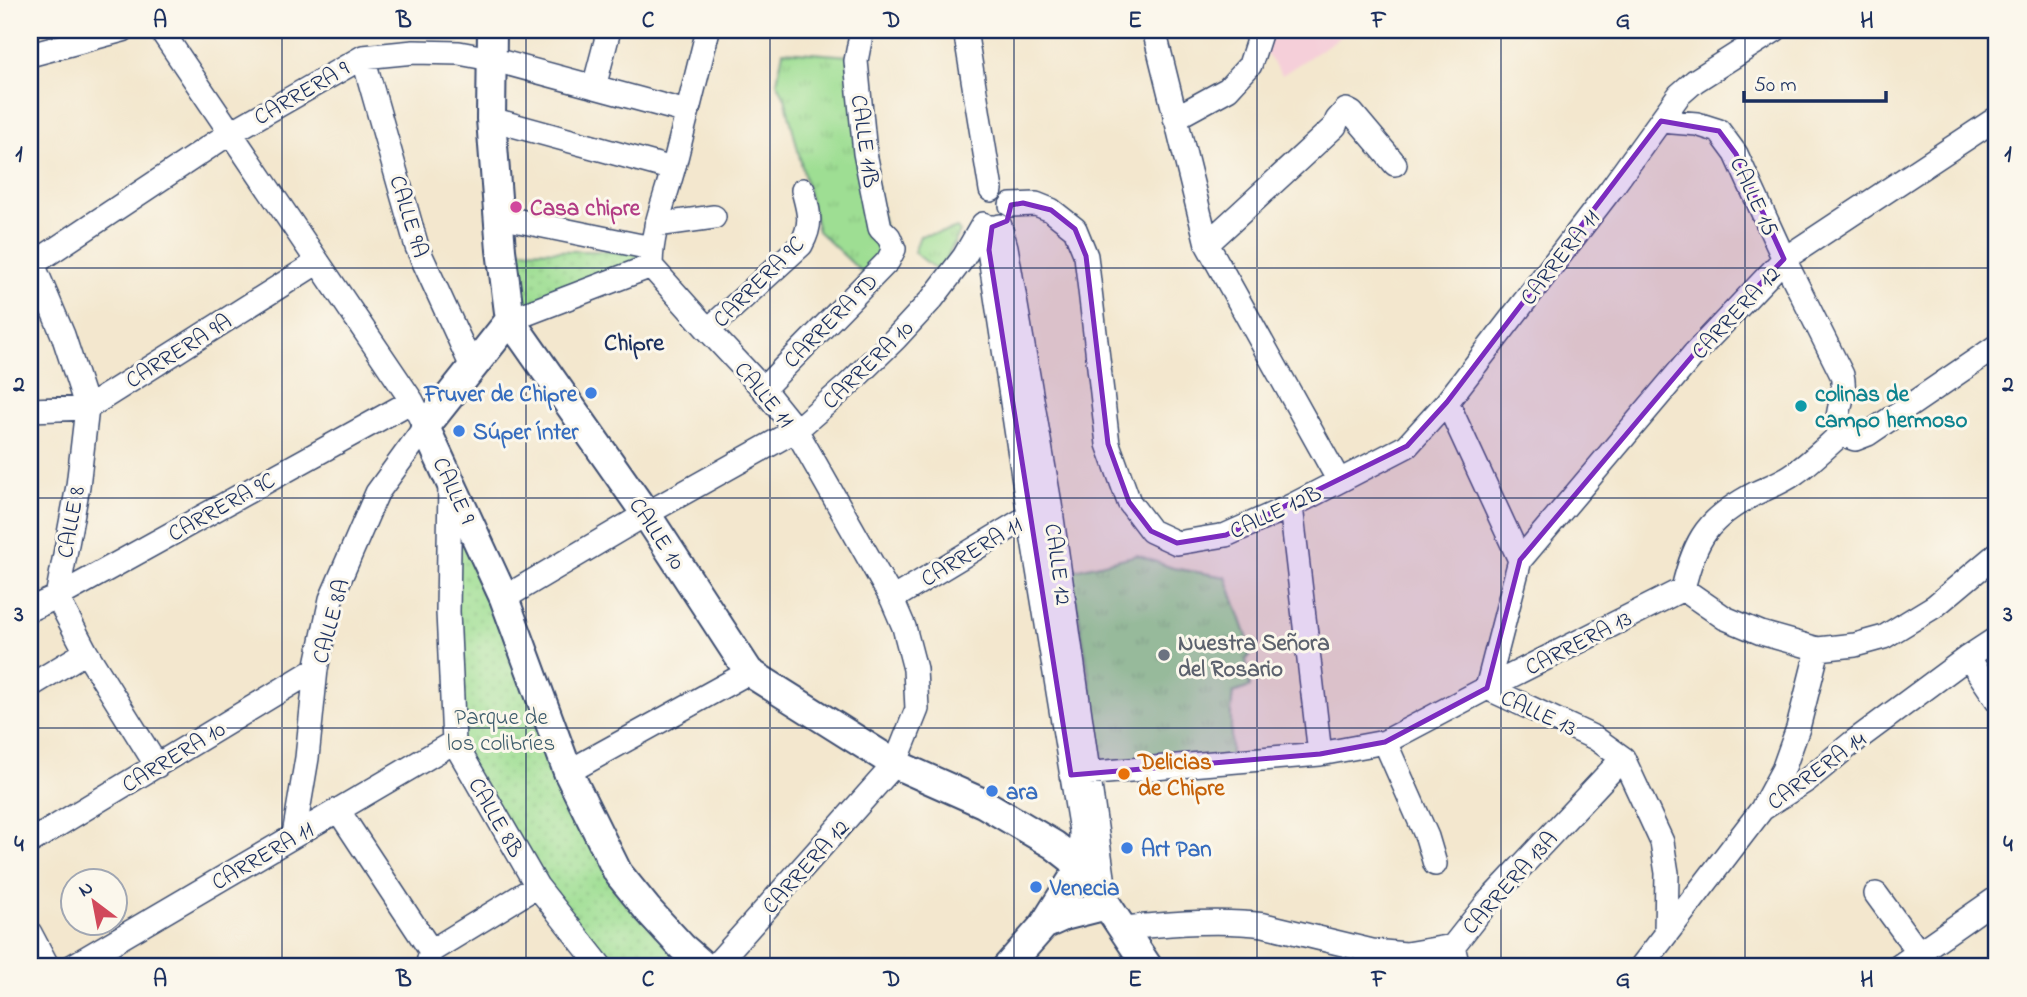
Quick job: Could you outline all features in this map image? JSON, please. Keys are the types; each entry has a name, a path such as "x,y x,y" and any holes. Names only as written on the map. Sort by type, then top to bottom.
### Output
{"main road":[{"name":"CALLE 10","path":"492,30 491,119 501,250 510,320 646,514 749,672 895,764 983,803 1054,845 1081,866 1148,967"},
{"path":"425,427 510,320"},
{"name":"CALLE 9","path":"425,427 504,598 568,772 618,873 682,947 705,967"},
{"path":"1007,967 1044,925 1081,866"},
{"path":"1044,925 1065,916 1115,916"}],"street":[{"path":"30,55 123,30"},
{"name":"CALLE 9","path":"162,30 412,401 425,427"},
{"path":"594,87 609,30"},
{"path":"651,257 656,225 708,30"},
{"name":"CALLE 11B","path":"862,30 856,61 865,153 880,228 889,237 894,249"},
{"path":"965,30 991,190"},
{"name":"CALLE 12B","path":"1012,205 1036,204 1051,210 1075,229 1086,256 1108,444 1129,502 1151,531 1177,543 1226,535 1339,481 1207,244 1154,30"},
{"path":"1175,118 1228,89 1250,65 1259,30"},
{"name":"CARRERA 11","path":"1339,481 1407,446 1447,402 1611,189 1679,95 1775,30"},
{"name":"CARRERA 9","path":"31,263 230,133 363,57 414,52 459,53 491,59 687,112"},
{"name":"CALLE 9A","path":"363,57 417,247 473,369"},
{"path":"1207,244 1335,126 1346,110 1352,113 1395,164"},
{"name":"CARRERA 12","path":"1520,559 1694,354 1784,259 1997,118"},
{"path":"491,119 673,169"},
{"name":"CALLE 15","path":"1661,121 1697,124 1719,131 1737,154 1784,259 1842,375 1844,393 1837,424 1841,434"},
{"name":"CARRERA 9C","path":"708,330 801,245 810,218 803,190"},
{"path":"991,190 1008,197 1012,205 1007,221 992,226 977,217 975,209 977,200 991,190"},
{"path":"500,217 651,257"},
{"path":"656,225 714,217"},
{"name":"CARRERA 10","path":"504,598 796,430 848,386 896,338 992,226"},
{"name":"CALLE 12","path":"992,226 1006,247 1050,504 1080,774 1081,866"},
{"name":"CALLE 12","path":"992,226 989,250 1030,515 1080,774 1115,916"},
{"name":"CARRERA 9D","path":"763,389 888,261 894,249"},
{"path":"510,320 651,257"},
{"name":"CALLE 11","path":"651,257 708,330 763,389 796,430 892,599 904,627 915,669 917,709 895,764"},
{"name":"CARRERA 9A","path":"87,408 318,262"},
{"name":"CALLE 8","path":"31,263 62,335 87,408 78,486 57,597"},
{"path":"1997,346 1868,434 1856,439 1841,434 1794,474 1751,496 1716,519 1702,536 1690,558 1683,589 1725,618 1761,633 1818,649 1855,645 1884,637 1935,607 1997,554"},
{"name":"CARRERA 9C","path":"30,609 57,597 412,401"},
{"path":"1447,402 1520,559"},
{"path":"30,410 87,408"},
{"name":"CALLE 8A","path":"294,835 307,758 316,669 331,600 377,493 425,427"},
{"name":"CALLE 8B","path":"450,477 448,612 454,742 537,886 601,967"},
{"name":"CARRERA 11","path":"892,599 1050,504"},
{"path":"1291,506 1320,754"},
{"name":"CALLE 13","path":"1520,559 1487,688 1595,738 1623,758 1662,842 1667,873 1666,933"},
{"name":"CARRERA 13","path":"1080,774 1320,754 1385,742 1683,589"},
{"path":"57,597 86,652 157,766"},
{"name":"CARRERA 14","path":"1641,967 1762,809 1807,780 1852,743 1997,638"},
{"path":"1762,809 1783,770 1798,728 1818,649"},
{"path":"30,686 86,652"},
{"path":"1968,657 1997,700"},
{"name":"CARRERA 10","path":"30,842 316,669"},
{"path":"568,772 749,672"},
{"name":"CARRERA 11","path":"71,967 454,742"},
{"path":"1385,742 1427,837 1435,864"},
{"name":"CARRERA 13A","path":"1115,916 1247,922 1373,951 1455,956 1487,903 1623,758"},
{"name":"CARRERA 12","path":"714,967 895,764"},
{"path":"338,810 429,959 537,886"},
{"path":"1876,894 1923,960"},
{"path":"1898,967 1923,960 1997,898"},
{"path":"30,933 48,967"}],"highlighted area":[{"path":"1661,121 1719,131 1736,154 1784,259 1694,354 1520,560 1487,688 1385,742 1320,754 1071,775 989,250 992,227 1007,221 1011,205 1023,203 1051,210 1075,229 1086,256 1108,444 1129,502 1151,531 1177,543 1226,535 1407,446 1447,402"}],"shaded area":[{"path":"1249,30 1351,30 1282,75"}],"green space":[{"path":"783,51 851,56 887,240 868,278 818,231 785,98 777,82"},
{"path":"957,228 960,232 939,272 914,252 920,236"},
{"path":"501,250 657,252 510,320"},
{"name":"Parque de los colibríes","path":"450,477 618,873 705,967 601,967 454,742"},
{"path":"1137,555 1173,568 1226,577 1252,651 1246,660 1250,687 1233,693 1231,757 1105,770 1071,571"}],"place":[{"name":"Casa chipre","path":"516,207"},
{"name":"Fruver de Chipre","path":"591,393"},
{"name":"colinas de campo hermoso","path":"1801,406"},
{"name":"Súper Ínter","path":"459,431"},
{"name":"Nuestra Señora del Rosario","path":"1164,655"},
{"name":"Delicias de Chipre","path":"1124,774"},
{"name":"ara","path":"992,791"},
{"name":"Art Pan","path":"1127,848"},
{"name":"Venecia","path":"1036,887"}],"district":[{"name":"Chipre","path":"634,342"}]}
